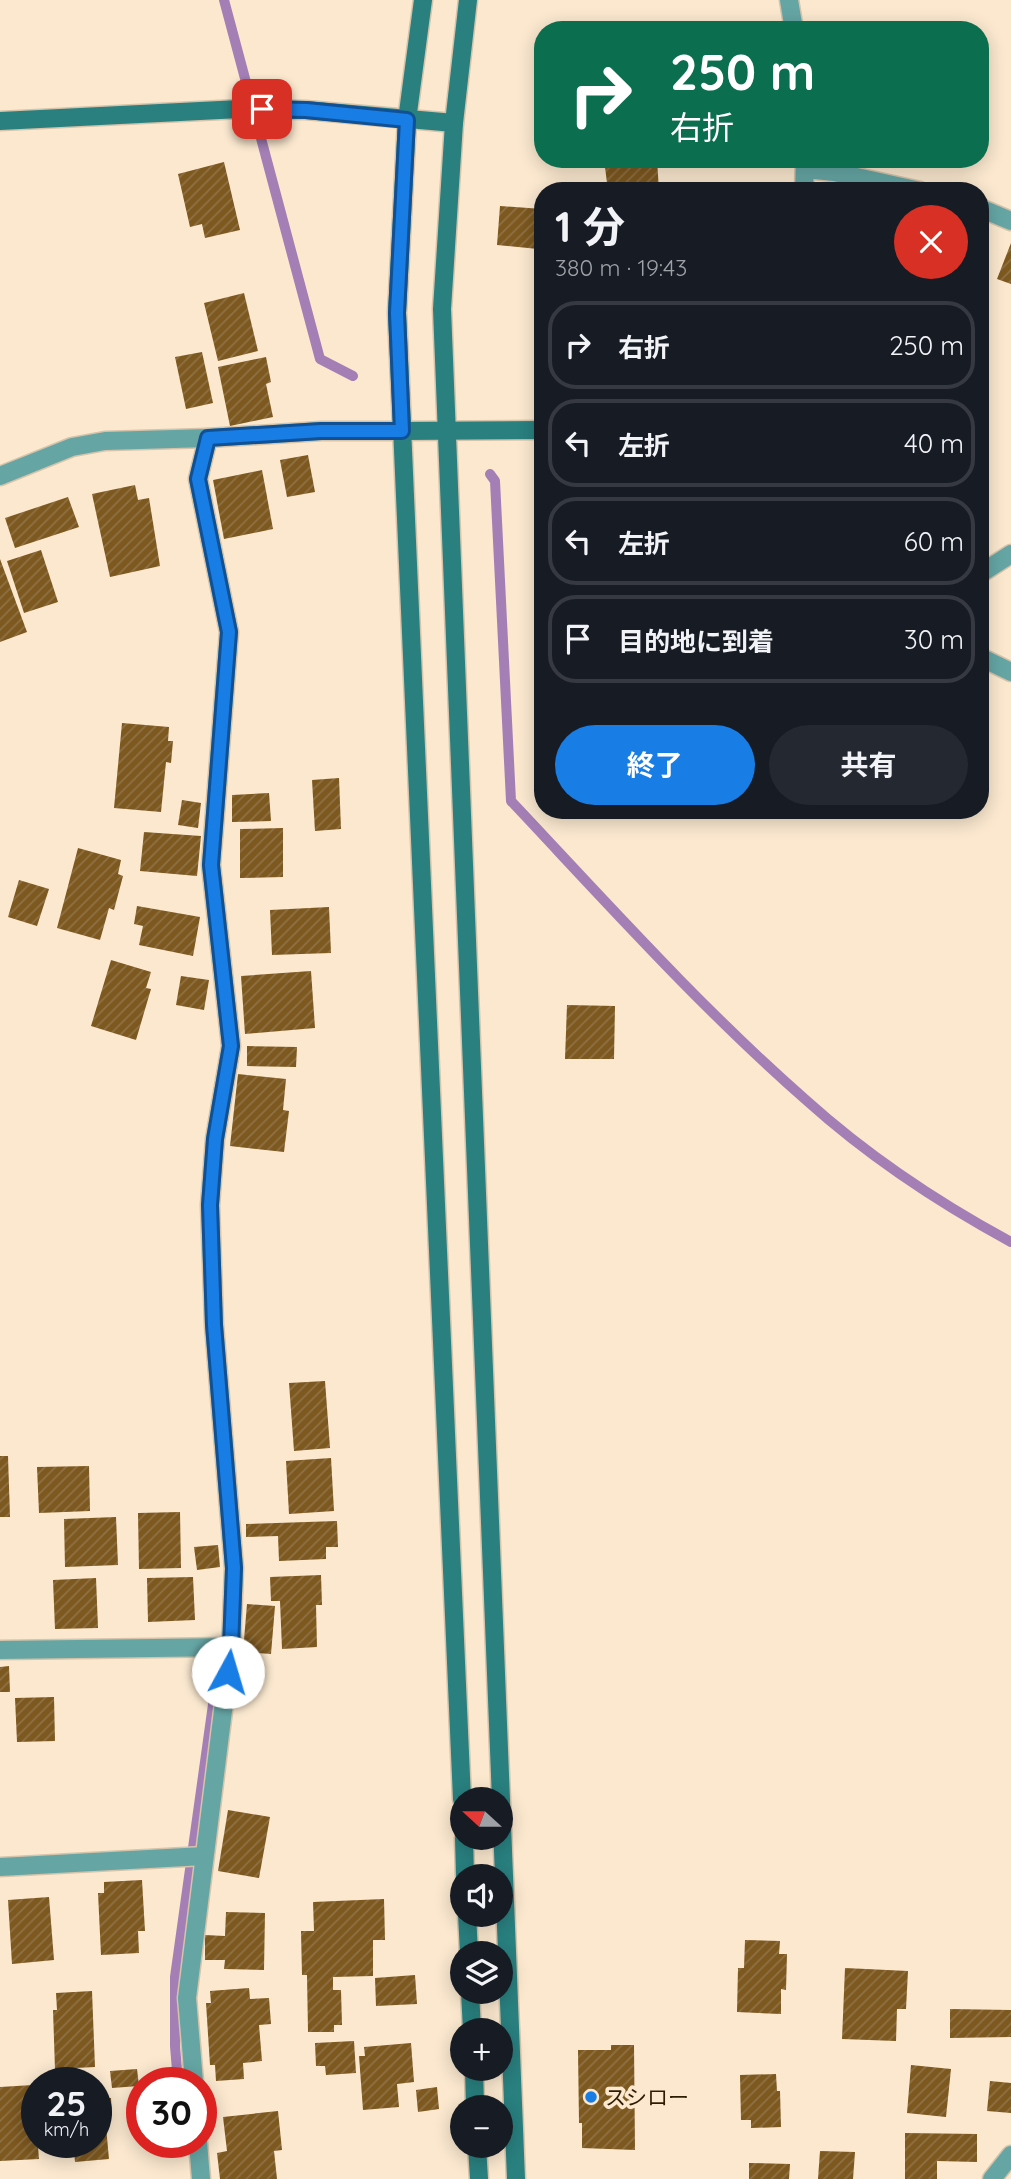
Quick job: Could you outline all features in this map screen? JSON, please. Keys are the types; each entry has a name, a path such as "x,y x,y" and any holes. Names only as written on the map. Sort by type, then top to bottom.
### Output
{"street":[{"path":"423,0 407,120 397,313 461,1787"},
{"path":"468,0 454,123 442,309 516,2179"},
{"path":"789,0 792,21"},
{"path":"0,121 240,109 306,110 454,123"},
{"path":"820,168 879,182"},
{"path":"989,212 1011,221"},
{"path":"0,476 72,447 105,441 321,431 534,430"},
{"path":"193,2067 187,1997 194,1856 231,1647 234,1568 214,1325 210,1205 215,1139 231,1046 211,865 229,632 198,479 208,438"},
{"path":"989,567 1011,554"},
{"path":"989,661 1011,672"},
{"path":"0,1650 231,1647"},
{"path":"0,1867 194,1856"},
{"path":"992,2179 1011,2155"},
{"path":"199,2158 201,2179"},
{"path":"478,2158 479,2179"}],"building":[{"path":"224,162 240,230 205,238 202,224 190,227 178,174"},
{"path":"605,168 658,168 658,182 607,182"},
{"path":"500,206 534,208 534,249 497,245"},
{"path":"1011,243 1011,284 997,279"},
{"path":"244,293 258,351 218,361 204,303"},
{"path":"202,352 213,403 186,409 175,357"},
{"path":"266,357 271,382 266,384 273,417 230,426 218,367"},
{"path":"308,455 315,492 287,497 280,460"},
{"path":"262,470 273,529 224,539 213,480"},
{"path":"135,485 138,500 149,498 160,566 110,577 92,494"},
{"path":"68,497 79,527 15,548 5,518"},
{"path":"41,550 58,602 24,613 7,561"},
{"path":"0,559 27,632 0,642"},
{"path":"122,723 169,727 168,741 173,741 171,763 166,762 161,812 114,808"},
{"path":"339,778 341,829 315,831 312,780"},
{"path":"269,793 271,821 232,822 232,795"},
{"path":"182,800 201,803 198,828 178,825"},
{"path":"283,828 283,877 240,878 240,829"},
{"path":"144,832 201,836 197,876 140,871"},
{"path":"78,848 121,860 118,874 123,876 114,910 109,908 100,940 57,928"},
{"path":"19,880 49,889 37,926 8,917"},
{"path":"137,906 200,917 193,956 139,945 143,926 134,924"},
{"path":"329,907 331,953 272,955 270,910"},
{"path":"111,960 151,972 146,988 151,989 136,1040 91,1026"},
{"path":"311,971 315,1028 245,1034 241,976"},
{"path":"181,976 209,980 204,1010 176,1005"},
{"path":"567,1005 615,1006 614,1059 565,1059"},
{"path":"247,1046 297,1047 296,1067 247,1066"},
{"path":"238,1074 286,1079 283,1110 289,1111 284,1152 230,1146"},
{"path":"325,1381 330,1448 294,1451 289,1383"},
{"path":"0,1456 8,1456 10,1517 0,1517"},
{"path":"331,1458 334,1511 289,1514 286,1461"},
{"path":"89,1466 90,1511 39,1513 37,1467"},
{"path":"180,1512 181,1568 139,1569 138,1513"},
{"path":"116,1517 118,1565 65,1567 64,1519"},
{"path":"337,1521 338,1547 326,1547 326,1559 279,1561 278,1536 246,1537 246,1524"},
{"path":"218,1545 220,1567 197,1570 194,1547"},
{"path":"321,1575 322,1605 316,1605 317,1647 282,1649 280,1601 271,1601 270,1577"},
{"path":"193,1577 195,1620 148,1622 147,1578"},
{"path":"96,1578 98,1628 55,1629 53,1580"},
{"path":"247,1604 275,1606 271,1654 243,1652"},
{"path":"9,1666 10,1692 0,1692 0,1667"},
{"path":"54,1697 55,1741 17,1742 15,1698"},
{"path":"228,1810 270,1817 259,1878 218,1871"},
{"path":"142,1880 145,1931 138,1931 139,1953 101,1955 98,1893 104,1893 104,1882"},
{"path":"49,1897 54,1960 12,1964 8,1900"},
{"path":"384,1899 385,1940 373,1940 373,1976 333,1977 333,1990 341,1990 342,2025 334,2025 334,2032 308,2032 307,1975 302,1975 301,1931 314,1931 313,1902"},
{"path":"226,1912 265,1913 264,1970 224,1969 225,1960 205,1960 205,1935 225,1936"},
{"path":"745,1940 780,1941 779,1954 787,1954 786,1990 781,1989 781,2014 737,2012 738,1968 744,1968"},
{"path":"845,1968 908,1971 906,2009 897,2009 896,2041 842,2039"},
{"path":"415,1975 417,2004 376,2006 375,1978"},
{"path":"249,1988 250,1999 269,1998 271,2024 259,2025 262,2061 243,2063 244,2079 217,2081 217,2067 210,2065 206,2003 211,2003 210,1991"},
{"path":"92,1991 95,2067 55,2067 53,2010 57,2010 56,1993"},
{"path":"950,2009 1011,2010 1011,2037 950,2038"},
{"path":"354,2041 356,2073 326,2075 325,2066 316,2066 315,2043"},
{"path":"411,2043 414,2082 397,2084 399,2107 363,2110 359,2056 365,2056 364,2047"},
{"path":"611,2045 634,2045 635,2150 582,2148 578,2050 611,2050"},
{"path":"911,2065 951,2069 946,2117 907,2113"},
{"path":"126,2070 126,2087 112,2088 112,2071"},
{"path":"776,2074 777,2091 780,2091 781,2127 751,2128 751,2120 741,2120 740,2075"},
{"path":"990,2081 1011,2083 1011,2113 987,2111"},
{"path":"21,2086 21,2158 39,2159 0,2161 0,2087"},
{"path":"437,2087 439,2109 418,2112 416,2090"},
{"path":"278,2111 282,2150 274,2151 277,2179 220,2179 217,2153 227,2151 223,2117"},
{"path":"905,2133 977,2134 977,2162 937,2161 937,2179 905,2179"},
{"path":"820,2151 855,2152 853,2179 818,2179"},
{"path":"75,2158 109,2158 109,2159 75,2162"},
{"path":"749,2163 790,2164 789,2179 749,2179"}],"waterway":[{"path":"224,0 320,359 353,376"},
{"path":"490,474 495,481 511,801 692,992 806,1100 904,1177 1011,1242"},
{"path":"177,2067 175,1977 216,1683"}],"place":[{"name":"スシロー","path":"591,2097"}],"route":[{"path":"228,1672 234,1568 214,1325 210,1205 215,1139 231,1046 211,865 229,632 198,479 208,438 321,431 402,431 397,313 407,120 306,110 262,109"}]}
